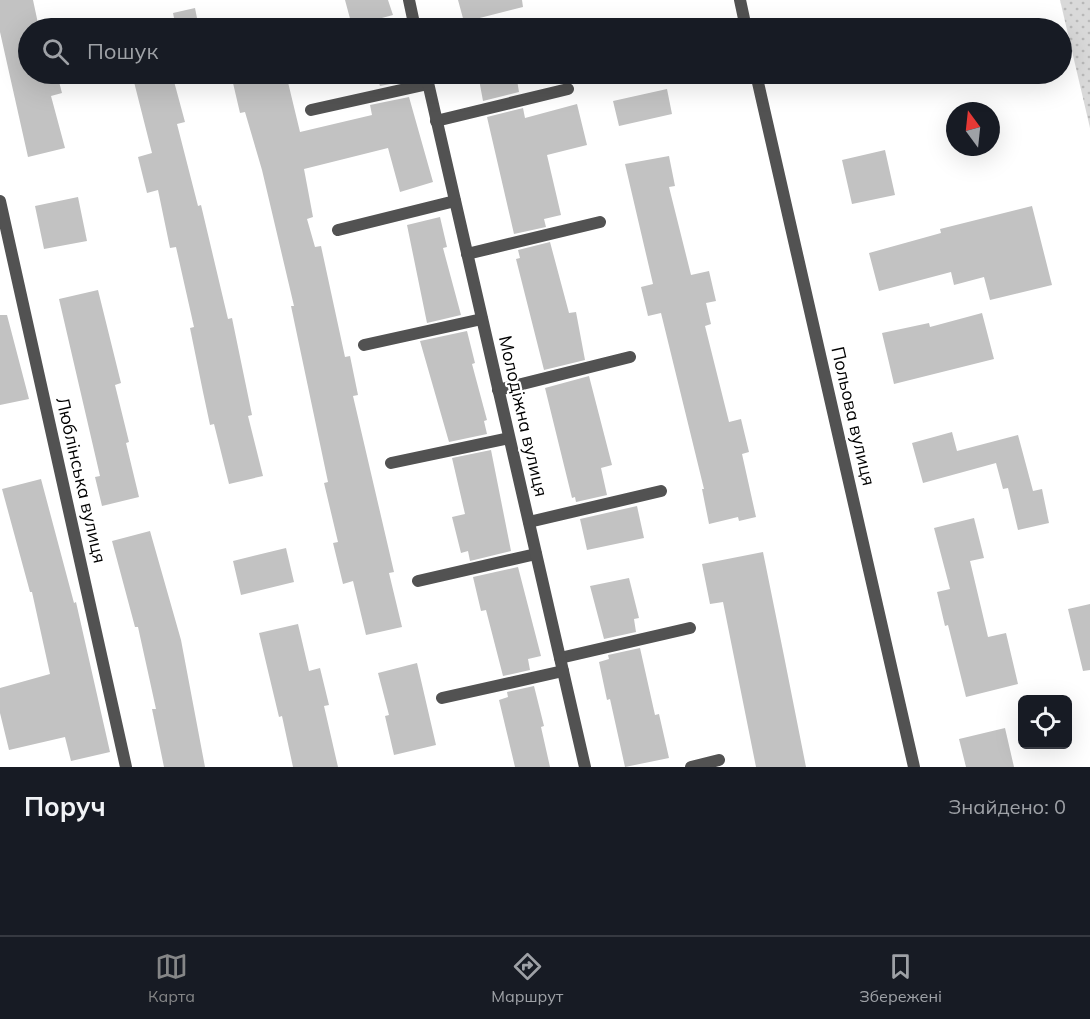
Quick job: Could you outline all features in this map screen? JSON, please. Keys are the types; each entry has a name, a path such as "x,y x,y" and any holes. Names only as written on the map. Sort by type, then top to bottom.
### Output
{"street":[{"path":"409,0 413,18"},
{"path":"740,0 744,18"},
{"path":"311,110 408,84"},
{"name":"Молодіжна вулиця","path":"428,84 585,767"},
{"name":"Польова вулиця","path":"758,84 914,767"},
{"path":"436,121 568,89"},
{"name":"Люблінська вулиця","path":"0,201 126,767"},
{"path":"338,230 455,201"},
{"path":"467,254 600,222"},
{"path":"364,345 482,319"},
{"path":"498,390 630,357"},
{"path":"392,463 509,438"},
{"path":"529,522 661,491"},
{"path":"418,581 536,554"},
{"path":"560,658 690,627"},
{"path":"442,698 563,672"},
{"path":"691,767 719,760"}],"shaded area":[{"path":"1060,0 1090,0 1090,128 1072,51 1072,18 1064,18"}],"building":[{"path":"0,0 33,0 37,18 18,18 18,84 60,84 62,93 51,96 65,148 28,157 0,32"},
{"path":"345,0 388,0 393,15 382,18 350,18"},
{"path":"458,0 522,0 523,7 480,18 463,18"},
{"path":"195,8 197,18 174,18 173,13"},
{"path":"135,84 175,84 185,122 177,124 198,206 201,205 228,319 232,318 252,415 248,416 263,476 229,484 214,424 210,425 190,328 194,327 176,247 170,248 158,190 147,193 138,157 152,153"},
{"path":"233,84 288,84 300,132 372,115 370,105 409,97 433,182 400,192 388,148 304,169 313,217 307,219 315,247 321,246 345,357 350,356 358,395 353,396 394,572 389,573 402,627 366,635 353,581 343,584 333,543 338,542 324,483 328,482 291,306 294,306 262,170 245,112 240,113"},
{"path":"480,84 518,84 519,92 483,101"},
{"path":"667,89 672,114 619,126 613,101"},
{"path":"577,104 587,145 547,155 561,215 544,219 546,227 514,234 487,117 523,108 525,118"},
{"path":"885,150 895,195 852,204 842,160"},
{"path":"669,156 675,186 669,187 691,275 709,271 716,301 706,303 711,324 705,326 729,422 741,419 749,452 742,454 756,517 739,521 738,517 709,524 702,489 704,489 661,313 648,316 641,287 653,284 625,164"},
{"path":"78,197 87,241 44,249 35,206"},
{"path":"1032,206 1052,285 990,300 984,277 954,285 951,272 879,291 869,253 941,233 940,229"},
{"path":"440,217 447,247 443,248 461,315 427,323 407,225"},
{"path":"550,242 569,313 576,312 585,360 544,370 516,259 520,258 518,250"},
{"path":"98,290 121,383 115,385 139,497 102,506 95,477 100,476 59,299"},
{"path":"982,313 994,359 894,384 882,333 929,323 930,327"},
{"path":"0,315 7,315 29,399 0,405"},
{"path":"467,331 475,363 472,364 487,420 484,421 487,434 449,442 420,341"},
{"path":"589,376 612,465 601,468 607,495 576,502 575,497 572,498 545,388"},
{"path":"952,432 957,451 1018,435 1033,491 1042,489 1049,523 1018,530 1008,488 1003,489 996,463 923,483 912,443"},
{"path":"491,450 511,551 470,561 468,551 461,553 452,517 465,514 452,458"},
{"path":"41,479 74,603 76,602 110,752 71,761 65,737 9,750 0,713 0,688 50,674 32,592 30,592 2,489"},
{"path":"637,506 644,538 587,550 580,519"},
{"path":"974,518 984,558 970,561 988,637 1006,633 1018,684 966,697 948,625 945,626 937,592 950,589 934,528"},
{"path":"150,531 181,640 205,767 164,767 152,709 156,709 138,627 135,627 112,541"},
{"path":"286,548 294,582 241,595 233,561"},
{"path":"763,552 806,767 756,767 723,602 710,604 702,564"},
{"path":"518,567 541,656 528,659 530,670 503,676 486,610 481,611 473,577"},
{"path":"629,578 639,618 634,619 636,632 604,639 590,586"},
{"path":"1090,604 1090,670 1083,671 1068,609"},
{"path":"298,624 309,671 320,668 329,705 324,706 338,767 293,767 282,716 279,717 259,633"},
{"path":"640,648 655,715 659,714 669,758 625,767 599,662 609,659 608,655"},
{"path":"417,663 436,745 394,755 385,716 389,715 378,673"},
{"path":"534,686 544,726 541,727 550,767 515,767 499,700 508,697 507,692"},
{"path":"1005,728 1014,767 966,767 959,739"}]}
